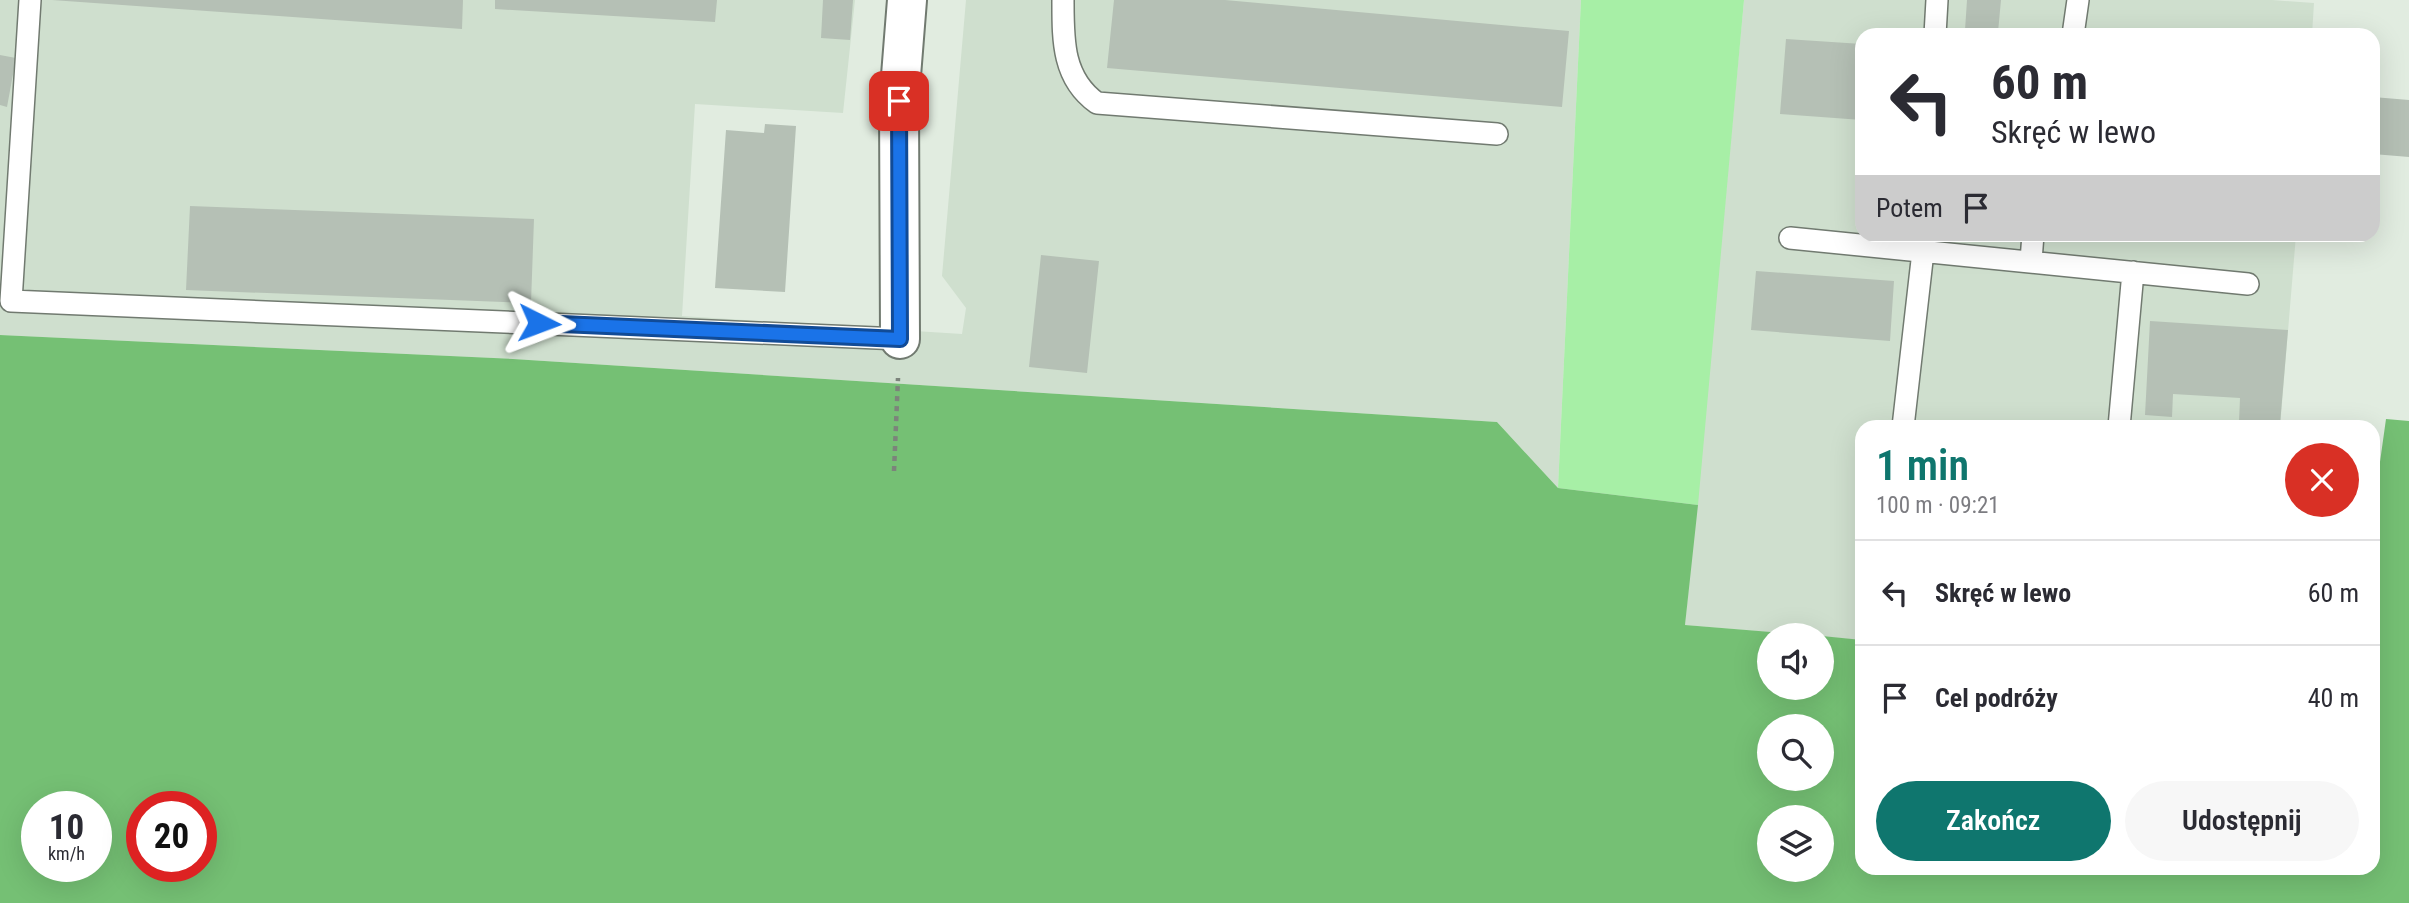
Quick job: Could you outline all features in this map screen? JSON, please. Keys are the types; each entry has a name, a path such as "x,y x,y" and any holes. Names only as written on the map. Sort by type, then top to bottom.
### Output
{"street":[{"path":"900,339 899,101 907,0"}],"lane":[{"path":"30,0 6,299 900,339"},
{"path":"1063,0 1063,51 1085,94 1097,103 1497,134"},
{"path":"1935,28 1937,0"},
{"path":"2074,28 2078,0"},
{"path":"1790,238 1855,240"},
{"path":"1898,242 1925,243 2031,261 2248,284"},
{"path":"2031,261 2032,242"},
{"path":"1904,420 1925,243"},
{"path":"2120,420 2133,271"}],"path":[{"path":"894,471 900,339"}],"shaded area":[{"path":"0,0 855,0 843,113 695,104 682,316 962,334 966,308 942,276 966,0 1581,0 1558,488 1497,422 513,359 0,335"},
{"path":"1744,0 2272,0 2314,3 2312,28 1855,28 1855,242 2295,242 2281,420 1855,420 1855,639 1834,638 1834,623 1757,623 1757,631 1685,625"}],"green space":[{"path":"1581,0 1744,0 1698,505 1558,488"},
{"path":"0,335 513,359 1497,422 1558,488 1698,505 1685,625 1757,631 1757,700 1834,700 1834,637 1855,639 1855,875 2380,875 2380,462 2386,419 2409,421 2409,903 0,903"}],"building":[{"path":"52,0 463,0 462,29"},
{"path":"495,0 717,0 715,22 495,9"},
{"path":"823,0 853,0 850,40 821,38"},
{"path":"1114,0 1225,0 1569,31 1562,107 1107,68"},
{"path":"1967,0 2001,0 1998,28 1965,28"},
{"path":"1786,39 1855,44 1855,119 1780,114"},
{"path":"0,55 16,58 7,107 0,105"},
{"path":"2380,98 2409,100 2409,157 2380,155"},
{"path":"765,124 796,126 785,292 715,288 726,130 764,133"},
{"path":"190,206 534,219 531,303 186,290"},
{"path":"1041,255 1099,261 1087,373 1029,367"},
{"path":"1756,271 1894,281 1890,341 1751,330"},
{"path":"2150,321 2288,330 2280,420 2239,420 2240,398 2173,394 2172,417 2145,415"}],"route":[{"path":"539,323 900,339 899,101"}]}
